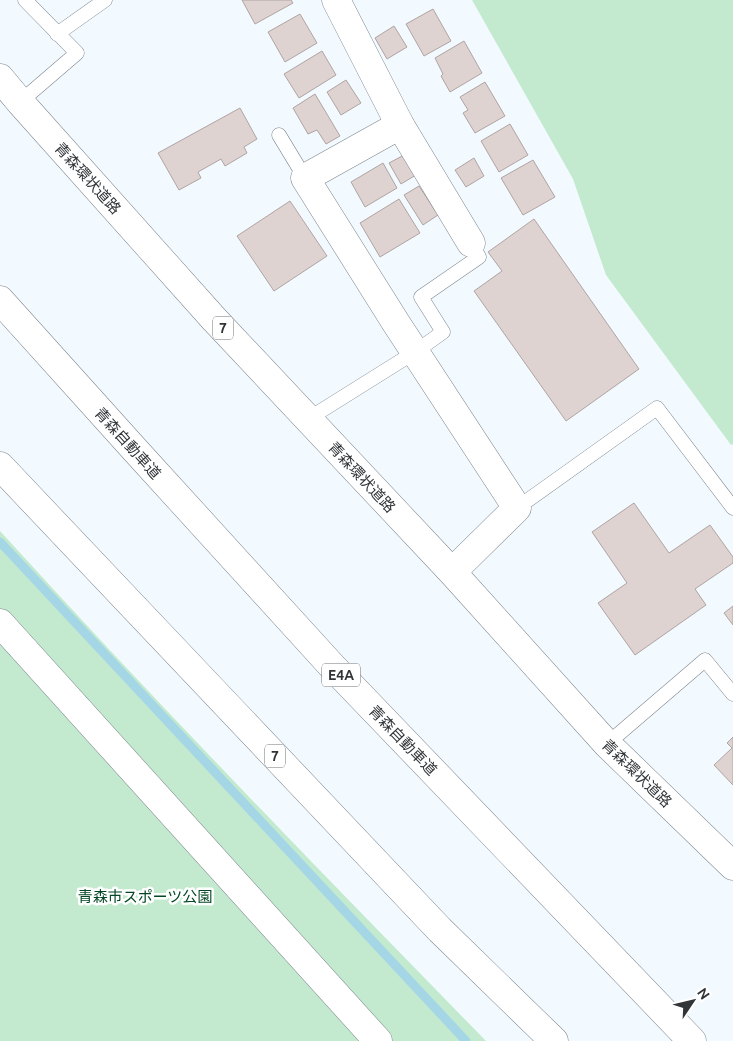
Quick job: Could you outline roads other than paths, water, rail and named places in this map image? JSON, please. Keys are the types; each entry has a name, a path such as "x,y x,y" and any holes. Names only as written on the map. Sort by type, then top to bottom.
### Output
{"main road":[{"path":"336,0 400,125 471,243"},
{"name":"青森環状道路","path":"0,78 214,319 452,572 607,744 731,860"},
{"path":"400,125 305,178 517,508 452,572"},
{"name":"青森自動車道","path":"0,300 331,665 692,1041"},
{"name":"7","path":"0,466 440,930 554,1041"},
{"path":"0,623 378,1041"}],"lane":[{"path":"20,102 77,52 25,0"},
{"path":"57,34 106,0"},
{"path":"279,135 305,178"},
{"path":"308,419 415,352 443,332 421,297 479,257 471,243"},
{"path":"517,508 657,408 733,508"},
{"path":"607,744 705,660 733,694"}],"waterway":[{"path":"0,542 466,1041"}],"park label":[{"name":"青森市スポーツ公園","path":"145,896"}]}
